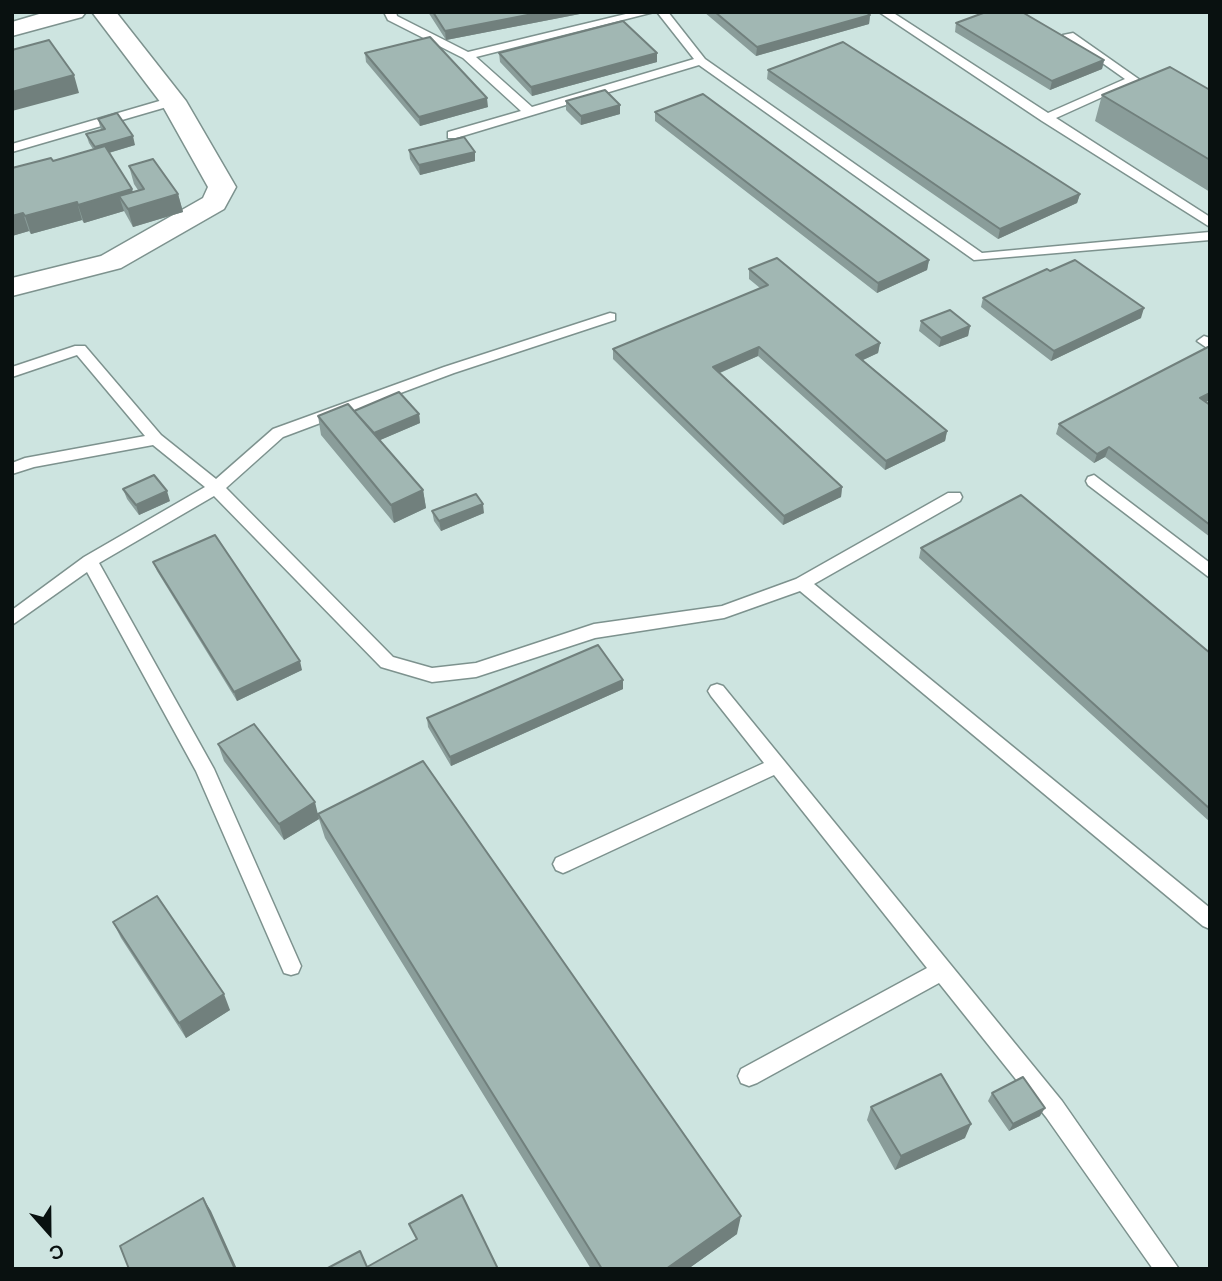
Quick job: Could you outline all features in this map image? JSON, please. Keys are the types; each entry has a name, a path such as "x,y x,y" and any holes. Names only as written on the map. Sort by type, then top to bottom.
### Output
{"street":[{"path":"12,29 74,12"},
{"path":"12,287 111,262 214,203 222,187 173,101 108,16"}],"lane":[{"path":"390,12 392,18 467,56 530,112"},
{"path":"467,56 649,12"},
{"path":"662,12 701,61 979,257 1210,236"},
{"path":"884,12 1210,223"},
{"path":"1046,118 1134,80 1069,35"},
{"path":"452,135 701,61"},
{"path":"12,148 173,101"},
{"path":"12,619 125,538 216,488 278,433 449,370 610,317"},
{"path":"12,372 80,349 156,439 216,488 387,662 432,675 476,670 594,631 724,612 802,583 954,497"},
{"path":"12,469 31,462 156,439"},
{"path":"1094,481 1210,572"},
{"path":"90,561 205,769 291,966"},
{"path":"802,583 1210,920"},
{"path":"717,691 1054,1109 1167,1269"},
{"path":"563,864 777,765"},
{"path":"749,1076 943,970"}],"building":[{"path":"433,12 543,12 445,31"},
{"path":"715,12 866,12 870,15 757,47"},
{"path":"986,12 1022,12 1104,60 1052,81 956,23"},
{"path":"623,21 657,53 531,87 499,53"},
{"path":"430,37 487,98 419,117 365,53"},
{"path":"49,40 74,75 12,92 12,50"},
{"path":"843,42 1080,194 1000,229 768,70"},
{"path":"1170,67 1210,90 1210,160 1102,95"},
{"path":"605,90 620,105 581,116 566,101"},
{"path":"703,94 929,260 878,283 655,112"},
{"path":"117,113 133,136 95,147 86,134 105,129 98,119"},
{"path":"464,137 475,152 419,165 409,150"},
{"path":"105,146 132,189 78,205 77,202 25,216 23,213 12,216 12,168 51,158 53,161"},
{"path":"153,159 178,194 128,209 119,196 144,189 129,166"},
{"path":"777,258 880,343 856,355 947,431 886,461 759,347 713,367 842,487 784,516 613,349 768,285 749,269"},
{"path":"1075,260 1144,308 1054,351 983,298 1047,269 1050,271"},
{"path":"950,310 970,326 941,338 921,321"},
{"path":"1208,347 1210,393 1200,398 1210,405 1210,525 1109,447 1097,454 1059,424"},
{"path":"399,392 419,414 374,433 354,411"},
{"path":"348,404 423,490 391,505 318,416"},
{"path":"154,475 167,491 136,505 123,489"},
{"path":"476,494 483,504 439,521 432,511"},
{"path":"1021,495 1210,653 1210,809 921,548"},
{"path":"215,535 300,661 234,692 153,562"},
{"path":"598,645 623,680 450,757 427,718"},
{"path":"254,724 315,802 279,824 218,744"},
{"path":"423,761 741,1216 666,1269 602,1269 318,814"},
{"path":"157,896 224,994 179,1023 113,922"},
{"path":"941,1074 971,1124 901,1156 871,1107"},
{"path":"1023,1077 1045,1108 1013,1124 992,1093"},
{"path":"462,1195 498,1269 326,1269 360,1251 367,1267 417,1239 409,1224"},
{"path":"203,1198 235,1269 129,1269 120,1246"}]}
